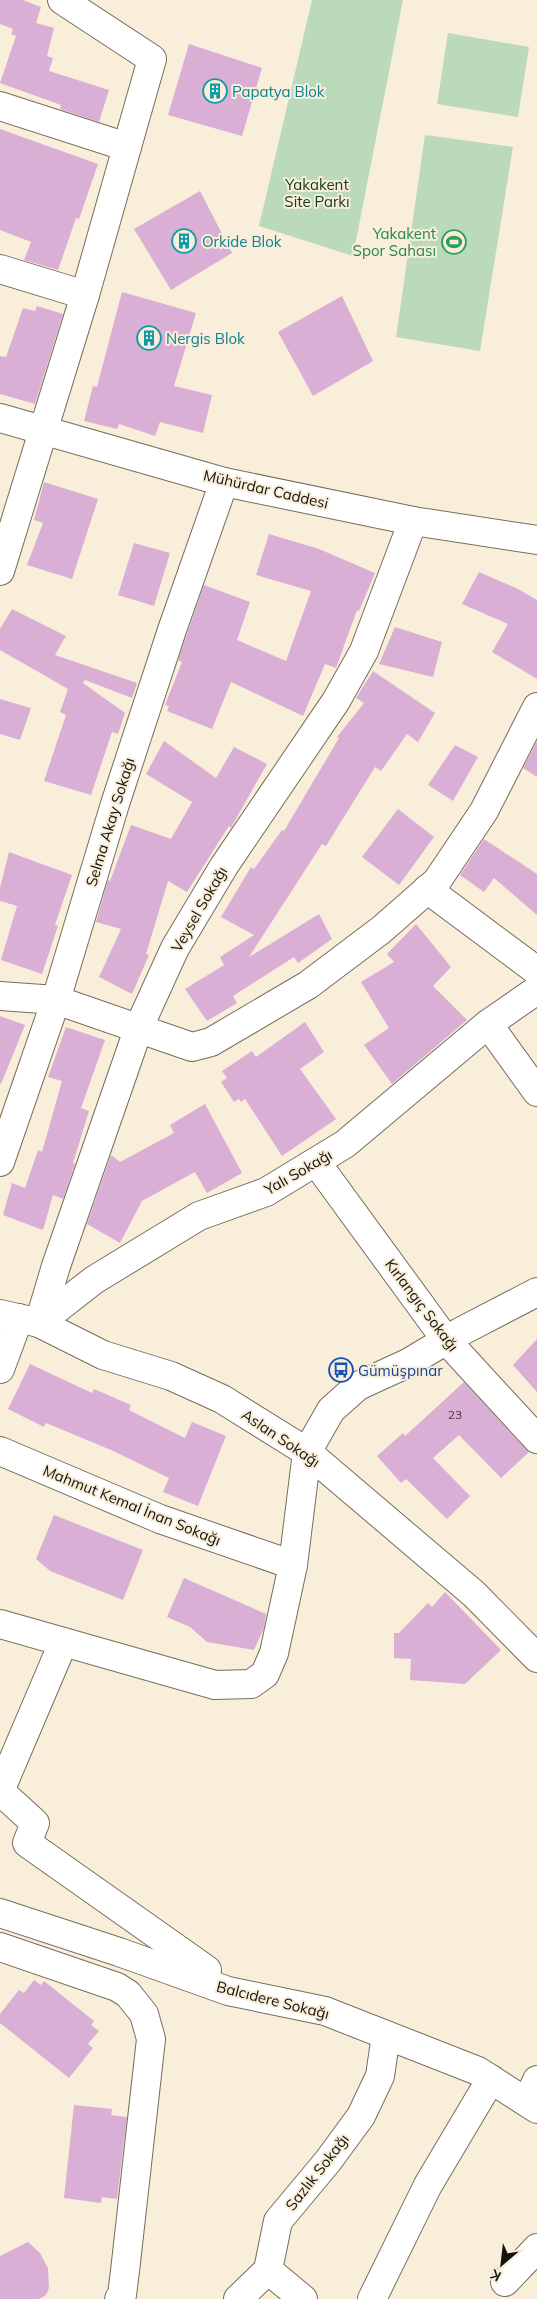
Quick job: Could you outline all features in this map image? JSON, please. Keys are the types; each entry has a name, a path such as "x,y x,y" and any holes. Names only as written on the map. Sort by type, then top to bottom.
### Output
{"street":[{"path":"0,571 45,430 152,59 62,0"},
{"path":"0,106 127,147"},
{"path":"0,269 85,295"},
{"name":"Mühürdar Caddesi","path":"0,418 224,482 413,521 537,540"},
{"name":"Selma Akay Sokağı","path":"0,1162 56,1000 115,804 172,630 224,482"},
{"name":"Veysel Sokağı","path":"0,1369 19,1318 56,1266 139,1027 175,948 224,866 336,701 364,651 413,521"},
{"path":"0,996 56,1000 192,1046 211,1042 308,985 381,930 437,881 484,811 537,707"},
{"path":"427,890 537,972"},
{"name":"Yalı Sokağı","path":"19,1318 94,1280 199,1216 266,1192 345,1144 488,1024 537,990"},
{"path":"488,1024 537,1092"},
{"name":"Kırlangıç Sokağı","path":"316,1162 446,1340 537,1440"},
{"path":"0,1624 215,1685 251,1684 265,1674 274,1653 293,1565 307,1452 331,1410 358,1386 408,1363 446,1340 537,1292"},
{"name":"Aslan Sokağı","path":"19,1318 103,1355 171,1376 222,1399 307,1452 474,1594 537,1658"},
{"name":"Mahmut Kemal İnan Sokağı","path":"0,1452 160,1519 293,1565"},
{"path":"63,1643 0,1791 35,1823 27,1843 207,1970 203,1982"},
{"name":"Balcıdere Sokağı","path":"0,1913 119,1952 228,1991 325,2011 478,2071 490,2079 534,2097"},
{"path":"0,1947 118,1987 137,2003 149,2026 151,2040 125,2271 122,2295 118,2299"},
{"name":"Sazlık Sokağı","path":"268,2270 278,2221 328,2161 361,2116 380,2076 386,2035"},
{"path":"372,2299 428,2185 490,2079"},
{"path":"505,2282 537,2248"},
{"path":"238,2299 268,2270 303,2299"}],"green space":[{"name":"Yakakent Site Parkı","path":"312,0 403,0 353,256 259,226"},
{"path":"448,33 529,47 518,117 437,104"},
{"name":"Yakakent Spor Sahası","path":"425,135 513,147 480,351 396,337"}],"building":[{"path":"0,0 23,0 41,7 36,23 54,28 47,56 53,58 49,71 109,90 99,122 60,109 61,105 0,83 16,36 11,34 13,29 0,24"},
{"name":"Papatya Blok","path":"189,44 262,68 242,136 168,115"},
{"path":"0,129 98,164 79,219 76,218 58,270 24,260 31,242 0,230"},
{"name":"Orkide Blok","path":"200,191 232,253 171,290 134,229"},
{"path":"122,292 196,313 174,386 212,395 203,433 160,422 155,436 119,424 117,429 84,421 93,386 97,387"},
{"path":"342,296 373,361 313,396 278,332"},
{"path":"37,306 63,314 35,404 0,394 0,356 6,357 23,308 35,311"},
{"path":"44,482 98,499 72,579 27,565 43,523 34,520"},
{"path":"269,534 319,549 375,573 359,611 357,610 336,668 325,664 303,716 231,682 212,729 167,711 169,706 165,705 182,662 178,660 204,585 250,602 237,640 286,661 311,591 256,575"},
{"path":"134,543 170,553 154,606 118,595"},
{"path":"479,572 518,589 537,600 537,679 492,652 508,624 462,604"},
{"path":"12,609 66,636 55,655 137,683 132,698 85,680 86,678 83,683 125,713 118,734 112,732 91,795 44,781 66,715 60,712 68,689 0,650 0,629"},
{"path":"395,627 442,642 433,677 379,664"},
{"path":"373,671 435,713 418,742 407,734 381,771 375,767 326,846 322,844 249,957 319,914 332,939 298,963 294,957 233,996 237,1003 207,1021 185,989 224,965 220,957 254,935 221,917 251,867 254,869 282,830 284,831 339,738 337,737 364,703 356,698"},
{"path":"0,699 31,708 20,740 0,734"},
{"path":"164,741 216,778 234,747 267,764 231,828 229,826 187,892 168,881 146,954 149,955 132,994 99,977 121,929 96,922 108,880 110,881 131,825 171,839 192,802 146,774"},
{"path":"537,741 537,777 523,768"},
{"path":"455,745 478,757 453,801 428,785"},
{"path":"398,809 434,837 399,885 362,857"},
{"path":"484,839 537,874 537,915 494,878 484,892 460,875"},
{"path":"9,852 72,875 55,925 58,926 42,974 1,960 17,906 0,901 0,888"},
{"path":"416,924 451,967 433,986 467,1020 392,1084 364,1045 389,1028 361,982 394,962 387,954"},
{"path":"0,1016 25,1025 1,1084 0,1084"},
{"path":"305,1022 324,1052 300,1069 336,1119 282,1156 245,1099 241,1102 239,1099 234,1102 221,1082 227,1078 222,1071 252,1051 256,1057"},
{"path":"66,1027 105,1040 81,1108 89,1111 73,1163 75,1164 63,1199 53,1195 43,1230 3,1215 12,1183 25,1188 38,1150 42,1152 62,1081 48,1077"},
{"path":"205,1104 242,1173 207,1193 195,1172 142,1201 120,1243 87,1224 111,1155 120,1162 174,1133 170,1125"},
{"path":"537,1339 537,1392 513,1365"},
{"path":"30,1364 92,1393 94,1389 131,1405 129,1410 185,1438 192,1422 226,1436 198,1506 163,1492 169,1478 111,1450 46,1423 44,1427 8,1409"},
{"path":"464,1382 529,1452 501,1478 459,1435 433,1458 470,1496 447,1519 406,1479 401,1483 377,1456 403,1433 405,1436"},
{"path":"54,1515 143,1550 123,1600 50,1571 36,1559"},
{"path":"184,1578 266,1614 264,1628 254,1650 207,1642 190,1627 167,1617"},
{"path":"445,1592 501,1650 465,1684 410,1680 411,1659 394,1658 394,1633 399,1633 428,1603 432,1607"},
{"path":"34,1980 41,1985 44,1981 94,2021 91,2025 99,2031 88,2044 93,2048 69,2078 0,2023 0,2014 19,1990 24,1993"},
{"path":"74,2105 112,2109 111,2115 127,2117 117,2199 102,2197 101,2203 64,2198"},
{"path":"28,2242 40,2253 48,2268 49,2288 46,2295 39,2299 0,2299 0,2256"}],"place":[{"name":"Papatya Blok","path":"215,91"},
{"name":"Orkide Blok","path":"184,241"},
{"name":"Yakakent Spor Sahası","path":"454,242"},
{"name":"Nergis Blok","path":"149,338"},
{"name":"Gümüşpınar","path":"341,1370"}]}
